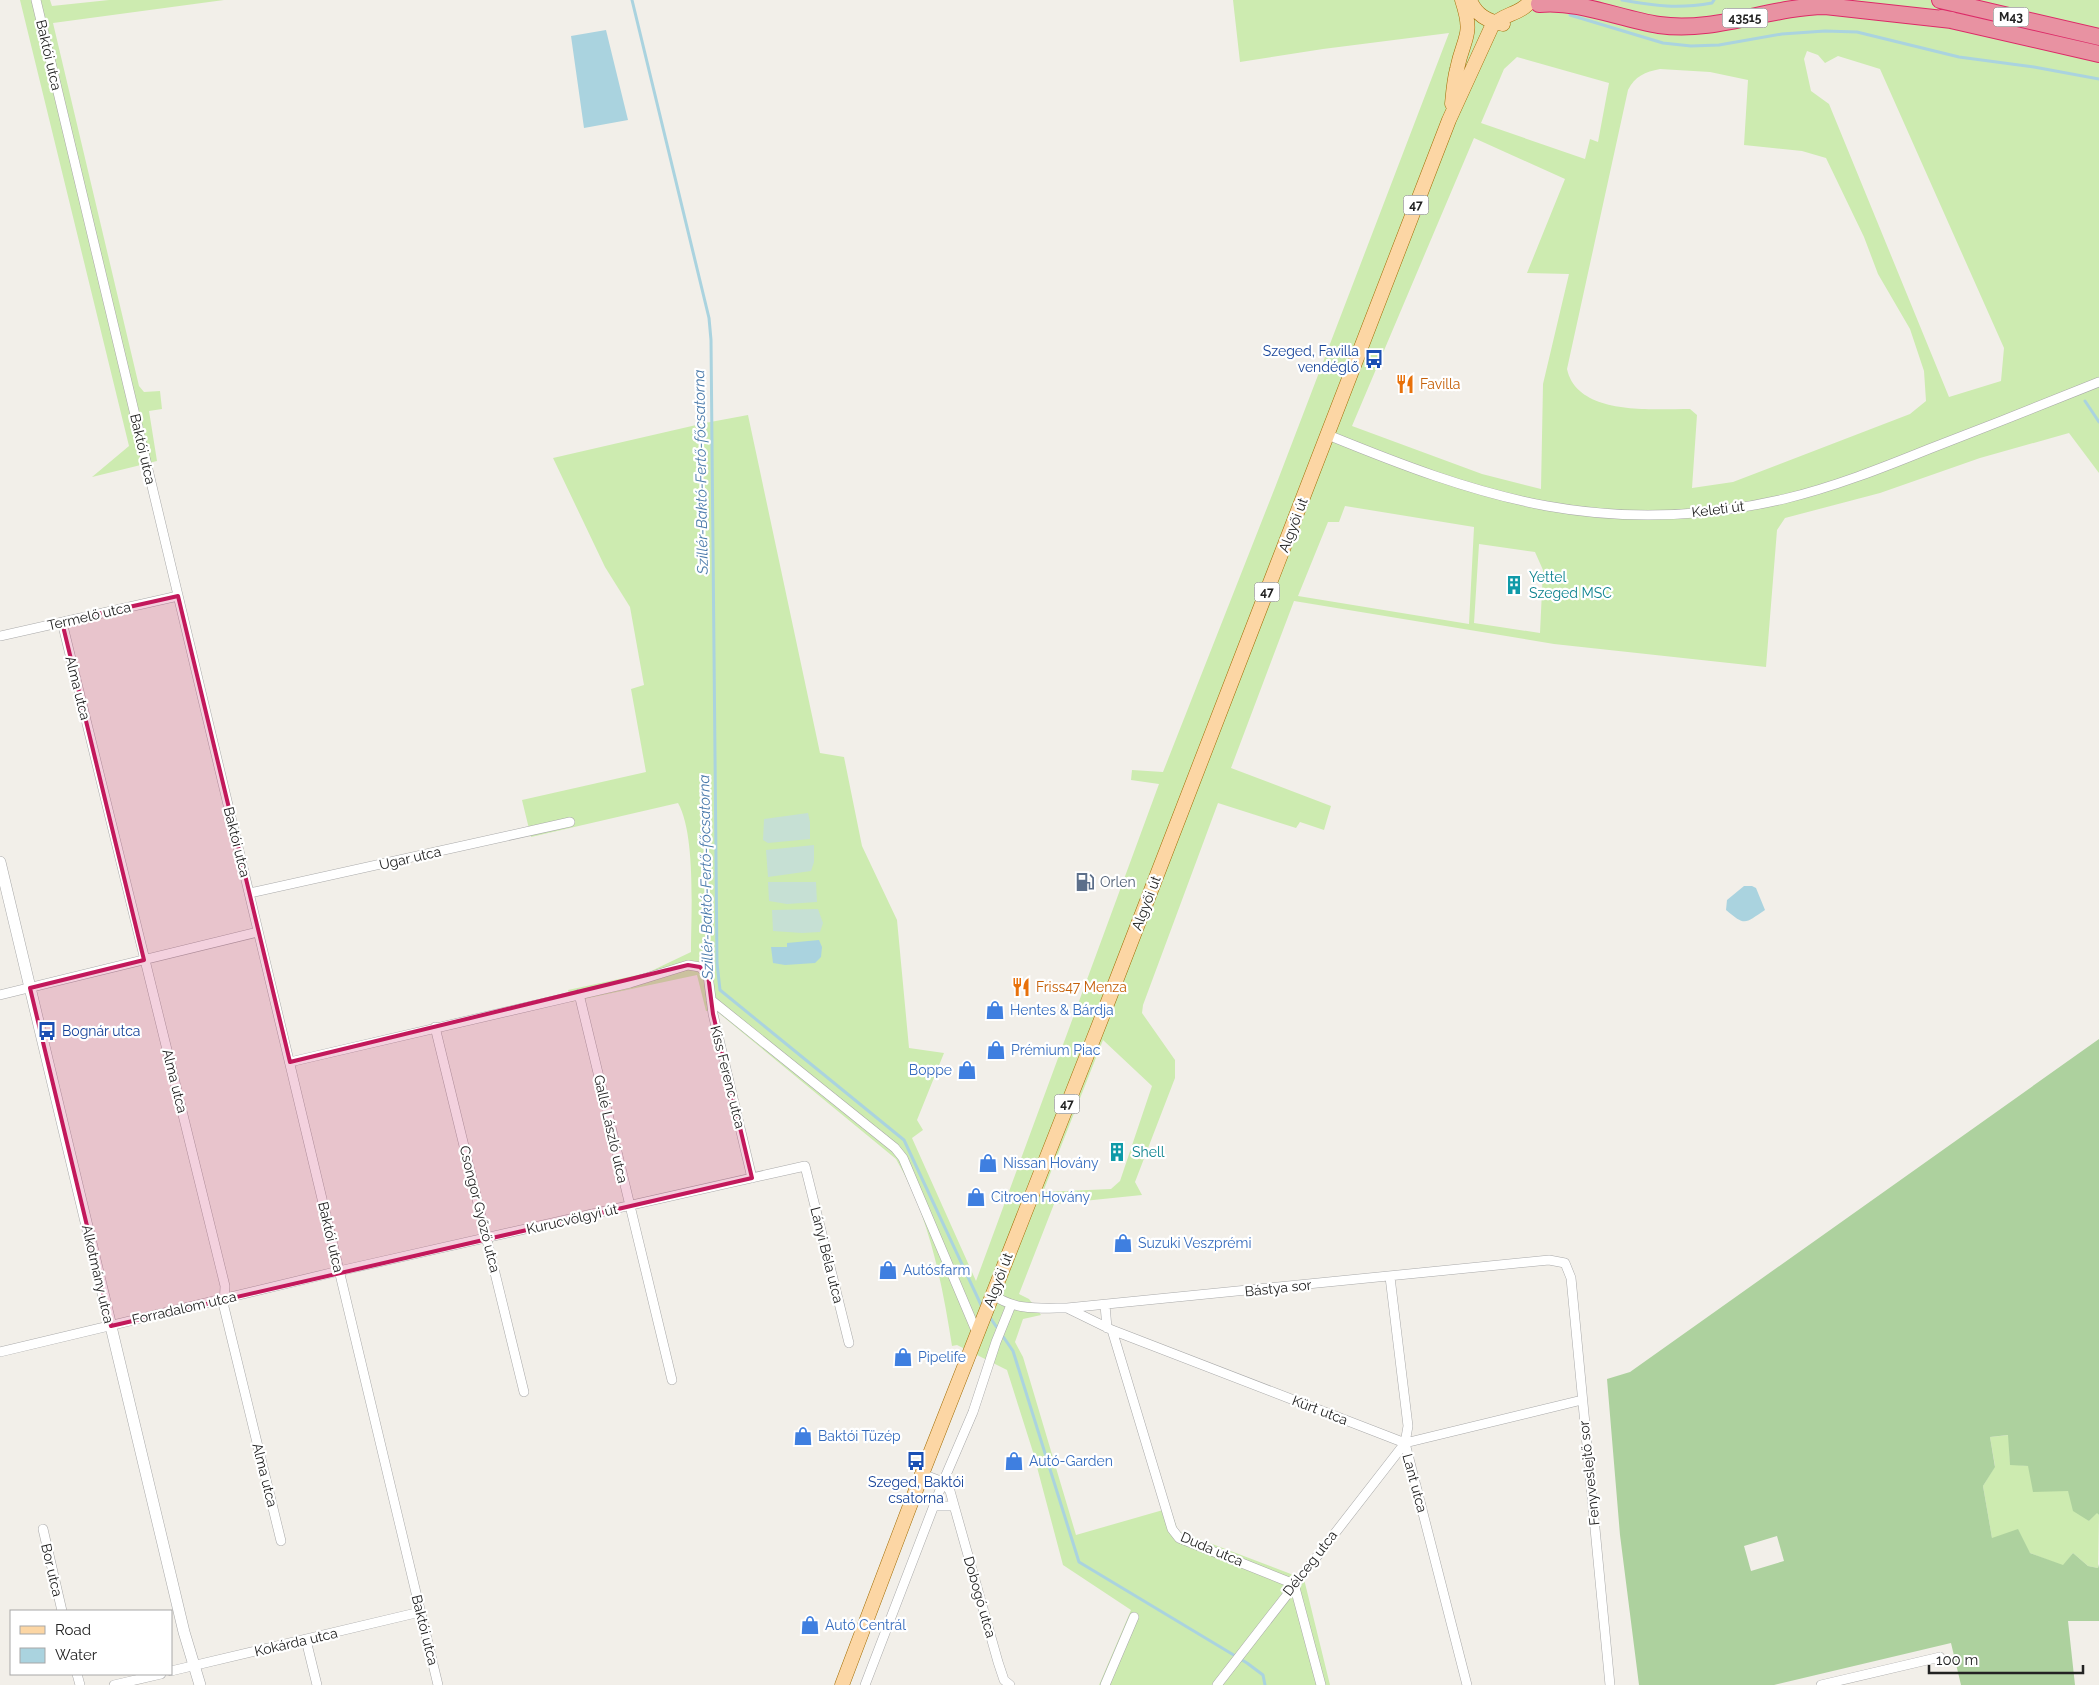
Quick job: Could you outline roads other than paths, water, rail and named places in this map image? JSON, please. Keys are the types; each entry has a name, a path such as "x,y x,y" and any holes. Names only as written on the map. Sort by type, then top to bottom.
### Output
{"highway":[{"name":"M43","path":"1870,0 2099,54"},
{"name":"M43","path":"1940,0 2099,37"},
{"path":"1978,0 2043,18 2082,34"},
{"name":"43515","path":"1537,1 1566,2 1660,25 1713,25 1777,10 1818,6 1856,8 1952,20"}],"main road":[{"name":"47","path":"1450,120 1457,68 1469,28 1462,0"},
{"path":"1470,0 1477,13 1499,24 1520,22 1537,1"},
{"name":"47","path":"1450,120 1463,70 1476,35 1477,13"},
{"name":"47","path":"1450,120 1477,74 1499,29 1499,24"},
{"name":"Algyői út","path":"842,1685 922,1474 1450,120"}],"street":[{"name":"Baktói utca","path":"36,0 438,1685"},
{"name":"Keleti út","path":"1328,435 1422,472 1477,489 1546,506 1621,514 1697,512 1766,503 1836,484 2099,382"},
{"name":"Termelő utca","path":"0,636 178,596"},
{"name":"Alma utca","path":"62,622 225,1286 224,1307 281,1541"},
{"name":"Ugar utca","path":"250,894 570,822"},
{"name":"Alkotmány utca","path":"0,862 184,1632 200,1685"},
{"path":"0,995 258,932"},
{"name":"Kiss Ferenc utca","path":"579,994 630,983 688,965 700,966 708,975 712,1014 752,1178"},
{"path":"290,1062 579,994"},
{"name":"Gallé László utca","path":"579,994 672,1380"},
{"path":"711,1000 895,1148 902,1158 979,1328"},
{"name":"Csongor Győző utca","path":"435,1027 524,1392"},
{"name":"Kurucvölgyi út","path":"339,1271 805,1166"},
{"name":"Lányi Béla utca","path":"805,1166 849,1343"},
{"name":"Bástya sor","path":"991,1297 1011,1304 1037,1308 1067,1308 1549,1260 1565,1263"},
{"name":"Fenyveslejtő sor","path":"1565,1263 1572,1278 1610,1685"},
{"name":"Forradalom utca","path":"0,1352 339,1271"},
{"name":"Lant utca","path":"1390,1277 1408,1426 1405,1443 1467,1685"},
{"name":"Algyői út","path":"865,1685 943,1482 973,1412 996,1342 1011,1304"},
{"name":"Duda utca","path":"1104,1305 1109,1329 1172,1529 1179,1538 1294,1584"},
{"name":"Kürt utca","path":"1067,1308 1109,1329 1405,1443"},
{"path":"1405,1443 1582,1400"},
{"name":"Délceg utca","path":"1217,1685 1405,1443"},
{"path":"922,1474 943,1482"},
{"name":"Dobogó utca","path":"943,1482 950,1491 998,1662 1004,1680 1010,1685"},
{"path":"934,1506 954,1506"},
{"name":"Bor utca","path":"42,1529 62,1610"},
{"path":"1294,1584 1321,1685"},
{"name":"Kokárda utca","path":"172,1671 420,1612"},
{"path":"1105,1685 1134,1616"},
{"path":"306,1640 317,1685"},
{"path":"1821,1685 1940,1657"},
{"path":"114,1685 157,1675"}],"water":[{"path":"606,30 628,120 584,128 571,36"},
{"path":"1744,886 1756,888 1765,910 1749,920 1742,921 1726,910 1727,900"},
{"path":"819,940 822,947 821,957 815,963 785,965 773,963 771,947 787,947 787,943"}],"waterway":[{"name":"Szillér-Baktó-Fertő-főcsatorna","path":"632,0 709,318 711,340 717,963 720,990 904,1140 982,1307"},
{"path":"1622,0 1678,6 1700,5 1712,3 1714,0"},
{"path":"1570,15 1663,43 1691,46 1719,45 1782,34 1825,31 1857,32 1959,57 2034,67 2099,79"},
{"path":"2085,401 2099,422"},
{"name":"Szillér-Baktó-Fertő-főcsatorna","path":"989,1316 1013,1351 1079,1562 1247,1663 1263,1675 1265,1685"}],"place":[{"name":"Szeged, Favilla vendéglő","path":"1374,359"},
{"name":"Favilla","path":"1405,384"},
{"name":"Yettel Szeged MSC","path":"1514,585"},
{"name":"Orlen","path":"1085,882"},
{"name":"Friss47 Menza","path":"1021,987"},
{"name":"Hentes & Bárdja","path":"995,1010"},
{"name":"Bognár utca","path":"47,1031"},
{"name":"Prémium Piac","path":"996,1050"},
{"name":"Boppe","path":"967,1070"},
{"name":"Shell","path":"1117,1152"},
{"name":"Nissan Hovány","path":"988,1163"},
{"name":"Citroen Hovány","path":"976,1197"},
{"name":"Suzuki Veszprémi","path":"1123,1243"},
{"name":"Autósfarm","path":"888,1270"},
{"name":"Pipelife","path":"903,1357"},
{"name":"Baktói Tüzép","path":"803,1436"},
{"name":"Szeged, Baktói csatorna","path":"916,1461"},
{"name":"Autó-Garden","path":"1014,1461"},
{"name":"Autó Centrál","path":"810,1625"}]}
